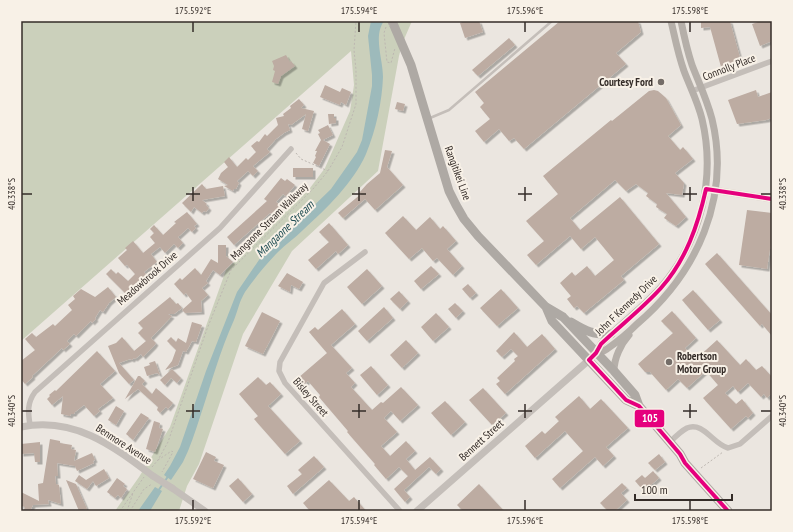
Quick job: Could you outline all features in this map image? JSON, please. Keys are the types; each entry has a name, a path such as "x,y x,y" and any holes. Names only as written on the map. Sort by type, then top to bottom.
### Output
{"highway":[{"name":"Rangitikei Line","path":"391,25 411,65 449,191 464,219 493,254 546,307 563,317 614,371 635,395 639,406 728,511"},
{"name":"Rangitikei Line","path":"546,307 552,321 626,400 639,406"},
{"path":"563,317 591,333 599,335 611,334"}],"main road":[{"name":"John F Kennedy Drive","path":"596,353 601,344 650,298 668,278 683,257 698,223 706,189 708,161 702,118 679,56 672,21"},
{"name":"John F Kennedy Drive","path":"596,353 608,349 657,306 677,282 694,257 708,222 715,191 717,167 715,138 712,119 686,47 681,21"},
{"path":"650,298 657,306"},
{"path":"614,371 617,355 626,338 638,324"},
{"name":"Bennett Street","path":"589,360 596,353"}],"street":[{"name":"Connolly Place","path":"692,91 772,61"},
{"name":"Meadowbrook Drive","path":"30,425 28,406 30,398 35,392 220,228 292,149"},
{"path":"706,189 772,199"},
{"name":"Bisley Street","path":"365,252 324,283 280,362 279,371 285,383 400,511"},
{"name":"Bennett Street","path":"417,511 589,360"},
{"path":"670,442 684,430 692,427 702,429 718,444 728,448 740,444 772,416"},
{"name":"Benmore Avenue","path":"21,427 30,425 57,425 86,432 98,438 205,511"}],"lane":[{"path":"428,119 449,110 552,21"}],"path":[{"name":"Mangaone Stream Walkway","path":"120,511 133,492 151,474 168,442 207,328 231,270 313,189 328,171 342,147 356,104 356,70 354,50 356,21"},
{"path":"391,25 385,29 384,33 387,62 389,63 391,63 396,45"},
{"path":"292,149 301,159 328,171"},
{"path":"695,473 728,448"},
{"name":"Mangaone Stream Walkway","path":"127,511 133,496 133,492"}],"green space":[{"path":"21,21 412,21 402,44 399,56 378,171 292,251 243,334 199,464 187,486 179,511 115,511 139,477 170,427 226,270 310,188 325,168 350,111 354,85 351,51 21,341"}],"water":[{"path":"371,21 384,21 379,34 379,48 383,77 378,116 366,154 361,165 339,195 297,236 281,249 261,271 245,292 220,356 190,446 183,462 171,480 164,475 180,447 206,371 237,292 261,257 331,189 357,152 362,140 372,86 368,36"},
{"path":"155,487 162,491 150,511 138,511"}],"building":[{"path":"465,21 479,21 483,32 465,38 460,23"},
{"path":"560,21 638,21 641,32 616,53 626,64 524,149 514,138 509,141 499,129 484,142 475,131 490,119 480,107 484,103 475,92"},
{"path":"701,21 730,21 741,61 721,67 710,27 701,28"},
{"path":"761,21 772,21 772,41 760,46 752,24"},
{"path":"509,38 515,45 478,76 472,70"},
{"path":"286,55 290,62 291,61 295,66 281,76 278,84 272,82 275,71 273,70 274,66 272,61"},
{"path":"325,85 340,92 342,88 351,92 346,105 341,102 340,105 320,97"},
{"path":"756,90 758,97 772,92 772,118 737,124 728,100"},
{"path":"649,91 658,91 666,98 681,125 668,136 680,150 683,147 693,159 675,173 684,183 682,195 666,193 686,217 676,226 664,218 667,214 656,207 657,204 646,196 648,193 636,184 626,191 615,180 570,218 580,230 620,197 659,244 621,276 624,280 584,313 577,306 574,308 567,299 571,296 560,283 572,272 575,276 587,266 595,276 614,260 595,237 581,249 570,236 536,265 527,255 544,241 526,221 558,194 543,176 611,120 612,121"},
{"path":"299,99 304,105 301,108 314,111 308,131 302,129 306,114 291,125 288,124 290,130 276,139 267,149 270,152 253,166 258,171 253,176 248,171 237,181 239,183 233,191 224,186 228,185 218,179 221,173 228,167 224,162 229,157 237,167 246,158 248,160 256,152 251,146 257,141 259,142 265,134 267,136 278,125 276,118 284,116 283,114 291,108 290,106"},
{"path":"397,102 405,104 403,111 395,109"},
{"path":"328,114 334,114 336,123 329,124"},
{"path":"328,125 333,135 323,140 330,144 319,166 313,163 317,151 315,151 321,140 318,130"},
{"path":"385,150 392,151 387,167 403,185 375,210 365,199 343,218 338,213 361,194 359,193 367,184 380,173"},
{"path":"293,168 313,168 313,177 293,177"},
{"path":"281,178 285,181 287,179 295,185 286,196 283,194 276,202 282,206 274,216 270,213 234,245 227,237 267,201 264,199"},
{"path":"202,184 206,189 223,186 225,196 202,200 209,208 206,212 204,211 202,213 194,207 191,212 182,203"},
{"path":"747,210 772,213 772,236 767,269 739,265"},
{"path":"187,212 197,224 194,226 196,228 192,232 188,228 178,237 183,243 178,248 174,244 165,253 160,247 151,254 157,262 144,272 147,275 141,281 140,279 126,294 106,274 111,269 116,274 118,272 128,281 135,274 118,258 127,250 125,248 133,241 143,253 155,243 150,237 154,233 150,229 154,225 163,235 176,223 174,222"},
{"path":"403,216 416,230 430,217 440,229 443,226 456,241 447,249 462,266 453,275 437,258 433,261 422,248 409,259 385,233"},
{"path":"329,223 348,245 338,254 336,251 316,269 308,260 329,242 319,232"},
{"path":"218,245 226,245 226,256 233,262 220,275 213,270 206,281 208,283 202,288 208,295 201,301 202,312 185,313 182,310 192,301 186,293 184,295 174,284 180,278 182,280 195,268 201,275 211,259 218,263"},
{"path":"717,253 772,315 772,336 762,324 760,326 705,264"},
{"path":"431,266 439,274 421,289 414,281"},
{"path":"367,269 382,286 362,304 347,287"},
{"path":"287,273 303,282 299,289 291,285 290,292 278,286"},
{"path":"468,284 476,293 470,298 462,289"},
{"path":"108,287 116,297 109,303 103,312 100,310 95,318 96,319 92,323 91,321 76,336 74,334 67,341 70,344 63,350 62,348 25,384 21,379 21,361 35,350 25,339 32,333 36,337 53,324 55,326 72,310 68,305 75,299 73,296 81,289 95,297"},
{"path":"501,289 518,308 497,326 480,308"},
{"path":"693,290 720,320 708,330 682,300"},
{"path":"399,291 408,301 400,309 390,299"},
{"path":"170,297 182,308 174,314 168,314 172,316 151,338 156,343 154,346 143,357 141,354 135,359 130,359 119,363 134,380 129,384 119,373 108,346 116,343 122,337 134,351 146,341 138,333 143,328 138,323"},
{"path":"455,303 463,311 456,318 448,309"},
{"path":"384,307 393,318 367,341 358,331"},
{"path":"342,309 355,324 331,345 352,368 346,373 355,383 351,387 372,410 381,402 383,403 401,387 418,405 400,421 391,411 384,418 397,432 381,446 390,456 406,441 415,451 406,459 415,470 430,457 441,469 436,474 429,467 404,490 410,497 405,502 394,489 408,476 399,467 386,479 319,397 320,395 308,381 304,384 298,378 327,353 309,332 315,327 318,330"},
{"path":"672,311 696,338 685,348 696,359 717,340 740,365 746,359 756,370 762,366 772,377 772,393 767,398 764,394 761,397 748,383 738,392 733,386 725,393 736,404 742,399 753,413 748,418 746,416 731,429 703,398 718,385 706,371 687,388 678,379 666,390 650,372 645,372 638,364 673,333 661,321"},
{"path":"262,312 280,321 263,354 245,346"},
{"path":"436,313 449,327 433,341 421,327"},
{"path":"192,322 202,325 196,342 192,341 186,352 183,351 178,365 165,370 172,361 176,350 167,341 171,337 176,342 178,338 186,343"},
{"path":"514,332 527,347 542,334 555,349 505,394 496,384 500,381 497,378 515,361 514,359 518,356 511,349 502,357 496,351"},
{"path":"406,340 418,353 402,368 390,355"},
{"path":"97,351 115,371 100,384 113,398 98,409 100,411 94,416 84,405 70,416 61,414 63,396 52,405 47,399 50,396 49,395 55,390 56,391"},
{"path":"155,361 160,375 157,373 147,376 144,367"},
{"path":"371,366 388,385 377,395 360,375"},
{"path":"172,369 181,378 177,383 171,378 165,385 160,380"},
{"path":"138,376 145,381 142,384 152,394 156,388 173,403 168,409 166,407 160,413 157,410 158,407 138,389 125,399"},
{"path":"258,377 266,385 270,382 281,394 268,406 300,441 285,454 254,419 258,416 239,394"},
{"path":"483,388 506,413 492,425 469,400"},
{"path":"579,396 590,409 601,399 628,428 606,447 614,456 603,466 595,457 560,488 552,479 583,451 565,431 535,458 525,446 542,431 545,434 559,421 555,417"},
{"path":"445,401 465,422 451,435 431,413"},
{"path":"116,406 124,411 116,425 108,420"},
{"path":"141,413 149,418 133,440 126,434"},
{"path":"154,421 160,423 159,428 163,429 155,452 146,449"},
{"path":"50,439 60,441 60,443 72,445 71,449 76,450 74,461 92,453 95,460 93,461 94,463 77,471 75,466 57,463 58,476 55,476 56,484 59,485 61,504 48,500 49,504 33,505 30,511 24,510 25,507 21,506 21,492 39,501 38,484 43,483"},
{"path":"40,442 40,462 35,462 34,453 21,454 21,444"},
{"path":"206,452 216,457 214,461 224,465 213,488 193,479"},
{"path":"659,454 665,462 655,470 648,463"},
{"path":"314,456 324,467 293,494 287,486 302,474 298,470"},
{"path":"104,469 109,478 96,486 93,481 87,489 75,481 79,475 86,480"},
{"path":"653,471 659,478 644,491 635,481 642,475 645,478"},
{"path":"117,478 125,484 123,486 127,489 121,498 118,495 115,498 107,492"},
{"path":"238,478 252,494 243,502 229,486"},
{"path":"66,480 76,484 87,509 79,511"},
{"path":"329,480 349,501 354,497 366,511 310,511 303,503"},
{"path":"622,483 627,488 621,493 627,500 615,511 608,511 600,503"},
{"path":"479,484 504,511 463,511 457,505"}],"waterway":[{"name":"Mangaone Stream","path":"158,491 169,475"}],"transit line":[{"name":"105","path":"728,511 685,463 680,454 639,406 626,400 589,360 596,353 601,344 647,303 670,277 690,242 706,189 772,199"}],"place":[{"name":"Courtesy Ford","path":"661,82"},
{"name":"Robertson Motor Group","path":"669,362"}]}
